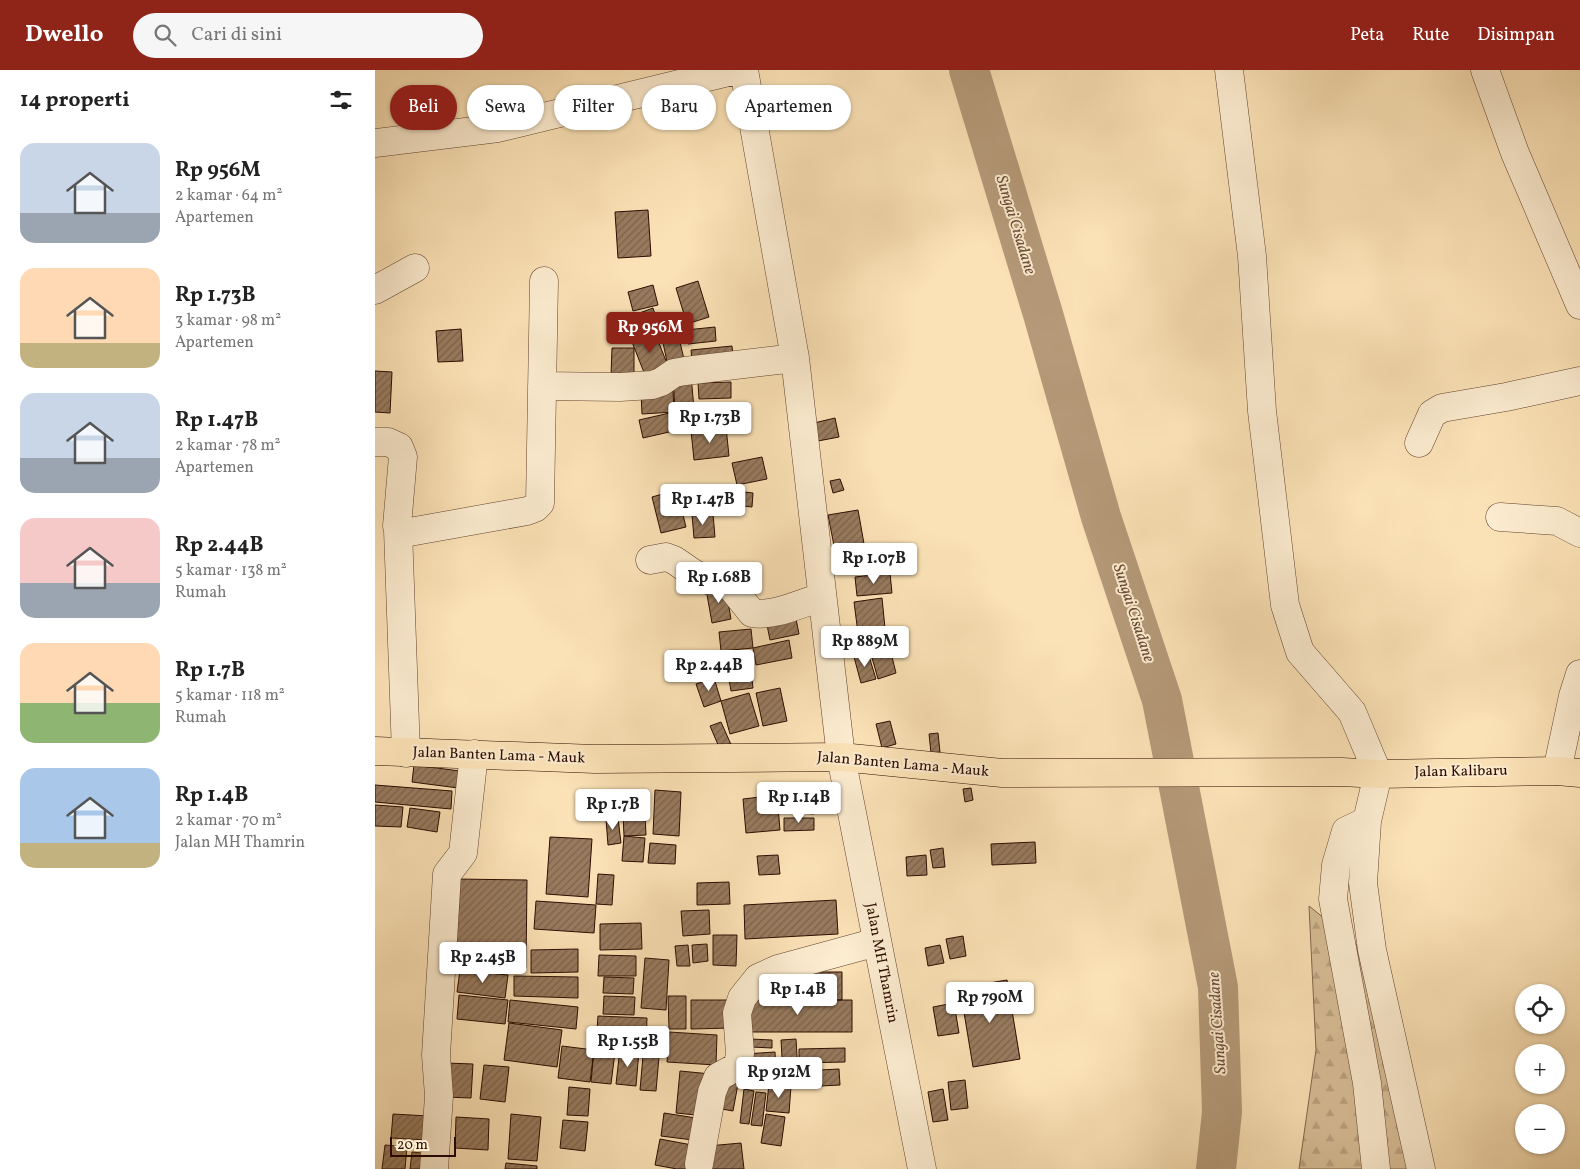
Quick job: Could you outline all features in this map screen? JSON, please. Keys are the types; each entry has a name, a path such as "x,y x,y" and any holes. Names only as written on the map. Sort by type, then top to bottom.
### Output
{"main road":[{"name":"Jalan Banten Lama - Mauk","path":"375,751 595,759 841,757 1002,773 1342,772"},
{"name":"Jalan Kalibaru","path":"1342,772 1377,774 1568,772"}],"street":[{"path":"375,143 498,128 737,70"},
{"name":"Jalan MH Thamrin","path":"744,70 795,358 841,757 922,1169"},
{"path":"1229,70 1252,256 1262,411 1285,605 1300,652 1352,712 1377,774 1367,821 1363,883 1372,950 1421,1169"},
{"path":"1485,70 1515,153 1580,305"},
{"path":"375,290 415,268"},
{"path":"398,530 404,533 527,511 535,508 540,503 544,281"},
{"path":"542,386 620,387 652,385 661,382 674,373 795,358"},
{"path":"1419,443 1432,414 1442,408 1580,381"},
{"path":"375,442 388,442 399,447 403,457 397,526 406,753"},
{"path":"1499,517 1557,521 1580,534"},
{"path":"650,560 666,557 707,580 727,582 752,613 762,615 774,613 823,597"},
{"path":"1568,772 1573,696 1580,674"},
{"path":"434,1169 439,1096 436,1055 447,874 463,853 474,754"},
{"path":"1367,821 1346,831 1336,865 1333,899 1367,1083 1376,1169"},
{"path":"699,1164 712,1092 718,1077 738,1066 740,1053 737,1014 742,998 758,978 778,969 877,942"}],"green space":[{"path":"1309,906 1372,957 1418,1169 1299,1169 1316,1050"}],"building":[{"path":"648,210 651,256 618,258 615,212"},
{"path":"698,281 709,317 687,324 676,288"},
{"path":"653,285 658,305 633,311 628,292"},
{"path":"653,308 660,329 633,338 626,318"},
{"path":"676,326 685,363 668,366 660,329"},
{"path":"715,327 716,341 688,344 686,330"},
{"path":"461,329 463,361 438,362 436,331"},
{"path":"655,333 668,366 645,375 632,342"},
{"path":"732,346 733,356 692,361 691,350"},
{"path":"612,348 634,348 634,376 611,376"},
{"path":"375,371 392,372 390,413 375,412"},
{"path":"691,375 694,409 675,410 673,376"},
{"path":"731,382 731,398 699,399 698,383"},
{"path":"673,391 674,412 642,414 641,393"},
{"path":"674,412 678,430 643,438 639,420"},
{"path":"835,418 839,437 818,441 814,423"},
{"path":"726,427 729,456 694,460 691,431"},
{"path":"762,457 767,479 737,485 732,463"},
{"path":"840,479 844,490 833,493 830,481"},
{"path":"677,490 686,527 661,533 652,497"},
{"path":"726,490 753,493 752,507 725,504"},
{"path":"858,510 866,555 837,561 828,515"},
{"path":"713,514 715,537 694,538 692,515"},
{"path":"890,573 892,593 857,596 855,577"},
{"path":"725,585 731,619 712,623 706,589"},
{"path":"882,598 886,638 859,641 854,602"},
{"path":"795,614 799,634 770,640 766,620"},
{"path":"751,629 753,648 721,651 719,632"},
{"path":"789,640 792,658 756,665 753,648"},
{"path":"888,641 896,673 878,679 869,647"},
{"path":"868,653 876,679 861,683 854,657"},
{"path":"751,670 753,688 731,691 728,674"},
{"path":"714,678 721,701 704,707 696,684"},
{"path":"780,688 787,721 763,726 756,693"},
{"path":"749,693 759,726 730,734 721,701"},
{"path":"890,721 896,744 882,748 876,724"},
{"path":"721,722 733,749 722,754 710,726"},
{"path":"938,733 940,752 931,753 929,734"},
{"path":"414,765 460,771 458,788 412,782"},
{"path":"375,785 452,791 451,809 375,802"},
{"path":"971,788 973,800 965,802 963,789"},
{"path":"655,790 681,792 679,836 653,834"},
{"path":"644,793 645,809 604,810 603,794"},
{"path":"777,795 780,830 746,833 743,799"},
{"path":"786,803 815,805 814,814 785,812"},
{"path":"375,805 403,807 401,827 375,826"},
{"path":"410,808 440,812 437,832 407,827"},
{"path":"645,814 646,835 624,836 623,815"},
{"path":"618,818 621,843 608,845 606,819"},
{"path":"784,818 814,818 814,830 784,831"},
{"path":"624,836 645,838 643,862 622,861"},
{"path":"550,837 592,839 588,897 546,894"},
{"path":"1035,842 1036,863 992,865 991,844"},
{"path":"650,843 676,845 675,864 648,863"},
{"path":"943,848 945,867 933,868 930,850"},
{"path":"778,855 780,874 759,875 757,856"},
{"path":"926,855 927,875 907,876 906,857"},
{"path":"598,874 614,875 612,905 596,904"},
{"path":"456,879 527,880 526,968 455,967"},
{"path":"729,882 730,904 697,905 697,883"},
{"path":"836,900 838,934 745,939 744,905"},
{"path":"536,901 596,905 594,933 534,929"},
{"path":"709,910 710,934 683,936 681,911"},
{"path":"641,923 642,949 600,950 600,924"},
{"path":"713,935 737,935 736,966 713,965"},
{"path":"963,936 966,956 950,959 946,939"},
{"path":"707,944 708,961 693,963 692,945"},
{"path":"688,945 690,966 677,966 675,946"},
{"path":"940,945 944,963 928,966 925,948"},
{"path":"578,949 578,972 531,973 531,950"},
{"path":"599,955 636,956 636,976 598,976"},
{"path":"645,958 669,960 666,1010 641,1008"},
{"path":"460,970 508,975 505,998 457,992"},
{"path":"810,972 842,972 842,1000 810,1000"},
{"path":"514,976 578,977 578,998 514,996"},
{"path":"604,977 634,978 633,994 603,993"},
{"path":"1007,980 1020,1059 973,1067 960,988"},
{"path":"459,995 508,1000 505,1024 457,1019"},
{"path":"604,996 635,997 634,1015 603,1014"},
{"path":"668,996 686,996 686,1029 669,1029"},
{"path":"510,1000 578,1007 576,1029 508,1022"},
{"path":"691,1000 731,1000 731,1028 691,1029"},
{"path":"745,1000 852,1000 852,1032 745,1032"},
{"path":"954,1003 959,1033 938,1036 933,1007"},
{"path":"598,1016 647,1018 646,1046 596,1044"},
{"path":"509,1023 562,1030 557,1067 504,1060"},
{"path":"669,1032 717,1035 716,1065 667,1062"},
{"path":"750,1039 772,1040 772,1048 751,1047"},
{"path":"796,1039 798,1073 783,1074 781,1040"},
{"path":"562,1046 594,1050 590,1082 558,1078"},
{"path":"845,1048 845,1062 799,1063 799,1049"},
{"path":"620,1049 639,1051 636,1086 616,1084"},
{"path":"594,1050 615,1052 611,1084 591,1082"},
{"path":"775,1052 776,1073 747,1076 745,1054"},
{"path":"643,1056 659,1057 656,1091 640,1090"},
{"path":"446,1063 473,1064 471,1098 445,1097"},
{"path":"484,1065 509,1067 505,1102 480,1099"},
{"path":"839,1069 840,1085 802,1087 801,1071"},
{"path":"680,1071 711,1074 706,1116 676,1113"},
{"path":"965,1080 968,1108 951,1110 948,1082"},
{"path":"721,1081 738,1084 733,1111 716,1108"},
{"path":"769,1084 791,1086 789,1113 766,1111"},
{"path":"569,1087 590,1089 588,1116 567,1115"},
{"path":"744,1089 754,1091 749,1124 740,1123"},
{"path":"943,1089 948,1120 933,1122 928,1092"},
{"path":"756,1092 766,1093 762,1126 751,1125"},
{"path":"664,1113 696,1118 693,1140 661,1136"},
{"path":"393,1114 428,1116 427,1140 391,1138"},
{"path":"511,1114 541,1117 537,1161 508,1159"},
{"path":"766,1114 785,1117 781,1146 761,1143"},
{"path":"456,1117 489,1119 488,1150 455,1148"},
{"path":"563,1120 588,1122 585,1151 560,1148"},
{"path":"660,1139 692,1145 688,1169 655,1165"},
{"path":"741,1143 744,1169 711,1169 708,1146"},
{"path":"385,1145 407,1147 405,1169 382,1169"},
{"path":"412,1152 431,1154 430,1169 410,1169"},
{"path":"506,1163 537,1166 537,1169 505,1169"}],"waterway":[{"name":"Sungai Cisadane","path":"969,70 1043,314 1101,517 1162,700 1218,987 1222,1112 1216,1169"}]}
